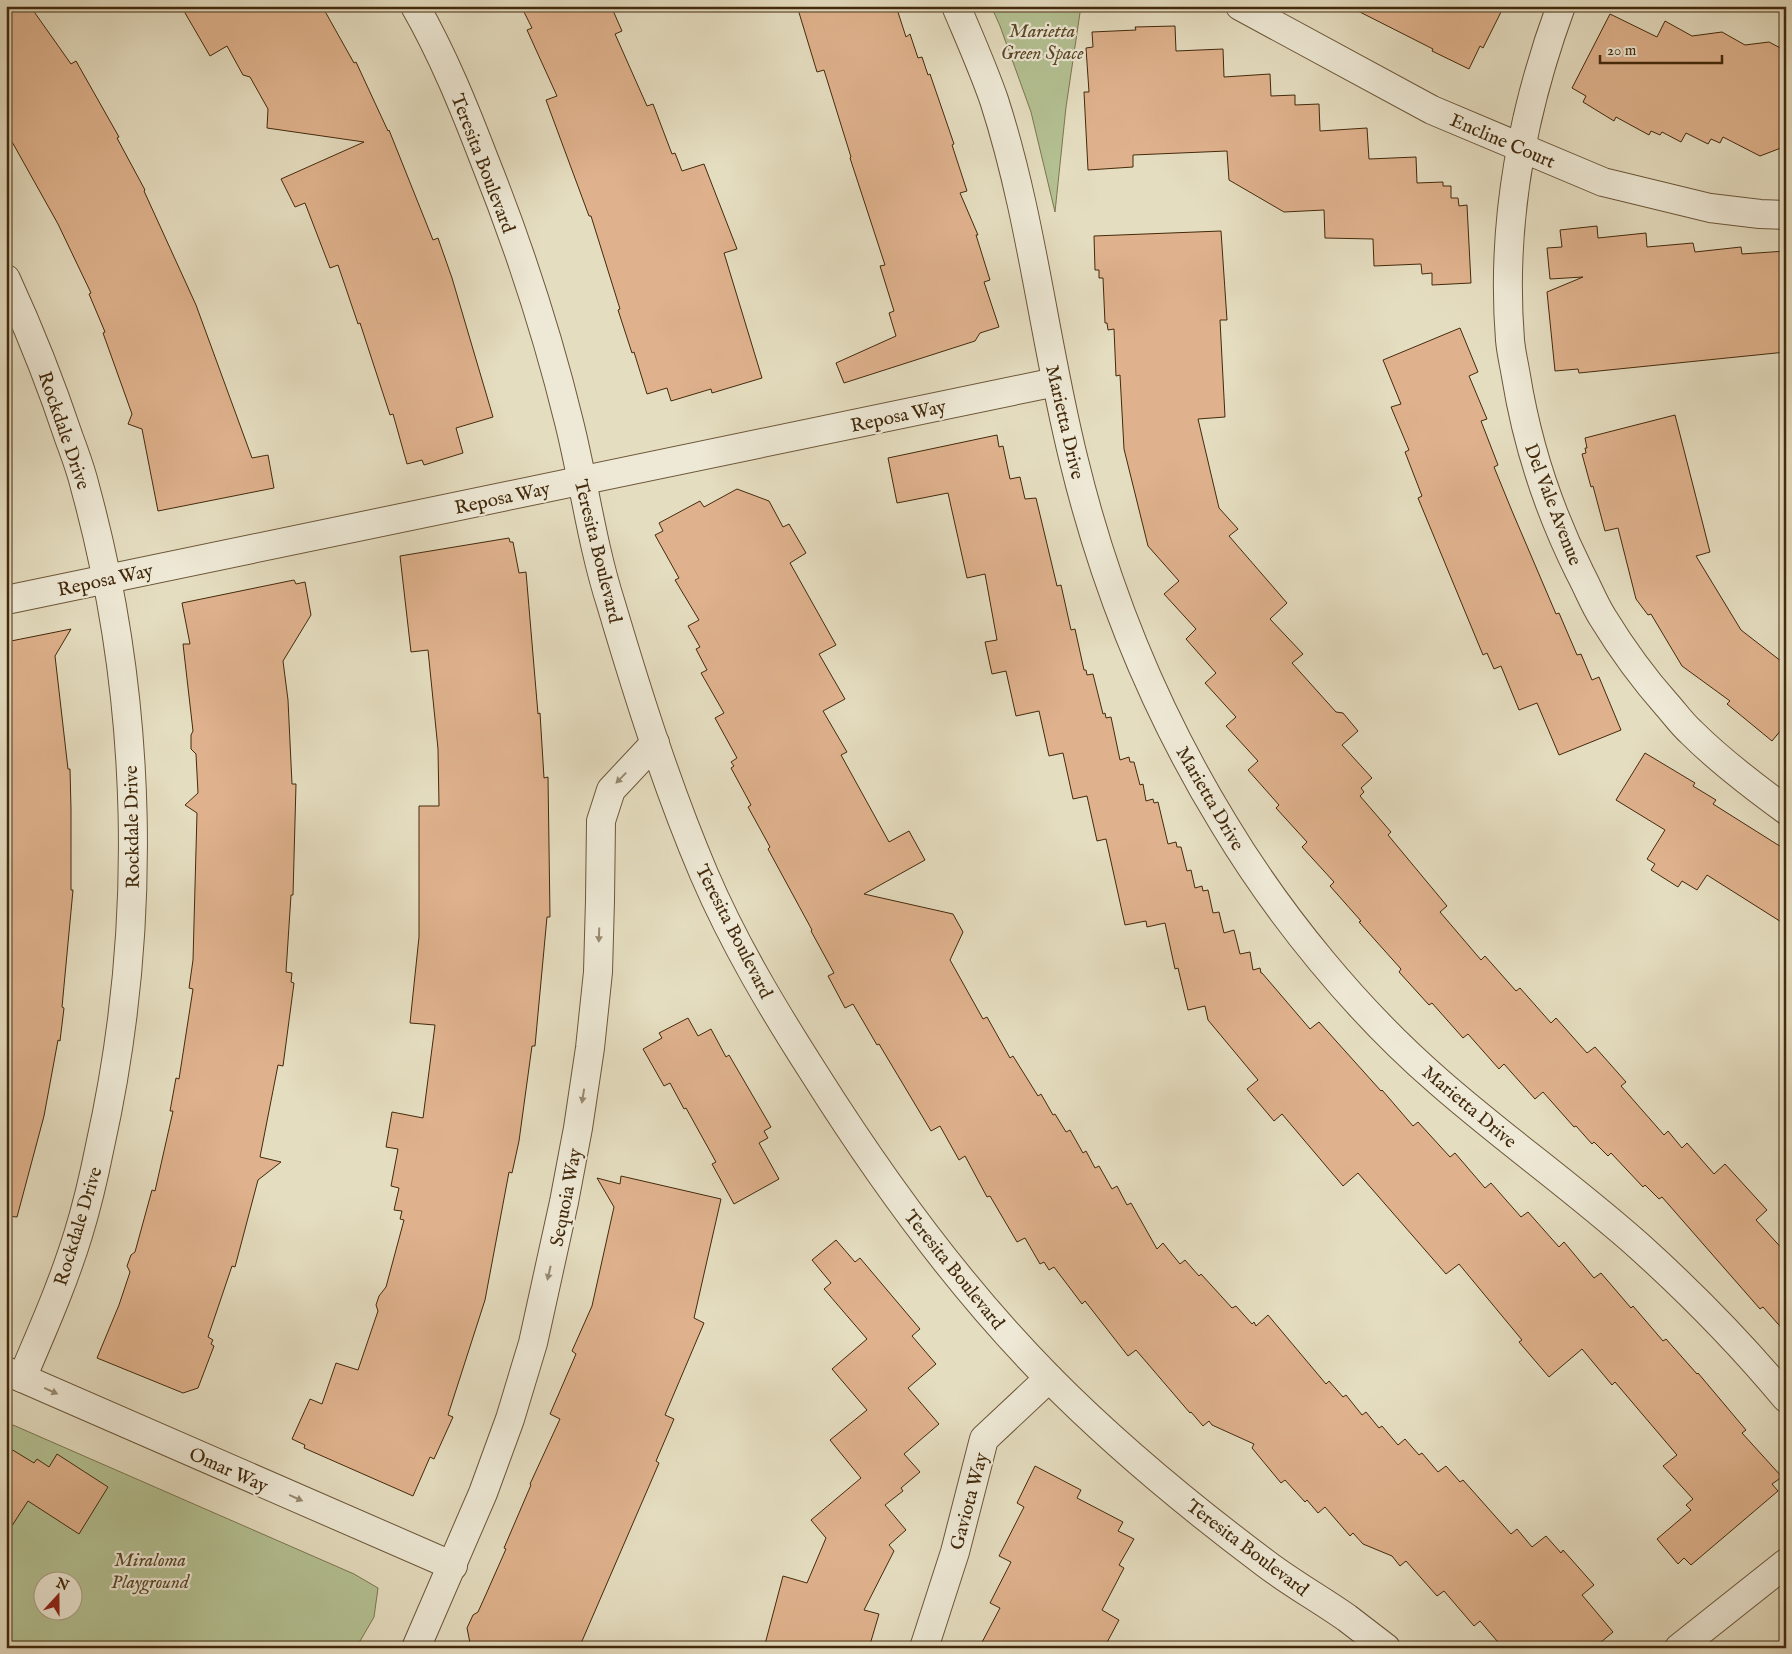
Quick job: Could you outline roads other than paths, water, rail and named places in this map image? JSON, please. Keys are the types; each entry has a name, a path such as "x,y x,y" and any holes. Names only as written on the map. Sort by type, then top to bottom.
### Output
{"street":[{"name":"Teresita Boulevard","path":"415,6 464,108 504,209 532,293 570,424 608,597 655,743 705,875 745,959 839,1113 892,1190 997,1323 1049,1378 1112,1437 1199,1513 1271,1567 1346,1617 1386,1648"},
{"name":"Marietta Drive","path":"956,6 993,98 1014,170 1056,382 1074,462 1097,545 1151,685 1186,758 1224,825 1273,898 1326,965 1379,1025 1436,1080 1640,1248 1700,1304 1786,1398"},
{"name":"Encline Court","path":"1240,6 1432,110 1603,182 1710,208 1786,215"},
{"name":"Del Vale Avenue","path":"1561,6 1546,47 1530,104 1512,215 1509,275 1510,340 1522,410 1541,479 1570,552 1602,616 1643,677 1690,732 1748,782 1786,810"},
{"name":"Rockdale Drive","path":"6,279 28,328 59,407 85,486 107,579 120,659 134,791 133,892 124,1014 112,1092 78,1235 50,1312 14,1374"},
{"name":"Reposa Way","path":"6,600 1056,382"},
{"name":"Sequoia Way","path":"416,1648 483,1493 510,1419 533,1343 564,1202 578,1128 591,1039 598,972 601,821 610,790 655,743"},
{"name":"Omar Way","path":"14,1374 453,1566"},
{"name":"Gaviota Way","path":"924,1648 955,1552 984,1438 1049,1378"},
{"path":"1680,1648 1786,1563"}],"park label":[{"name":"Marietta Green Space","path":"1042,41"},
{"name":"Miraloma Playground","path":"150,1570"}]}
